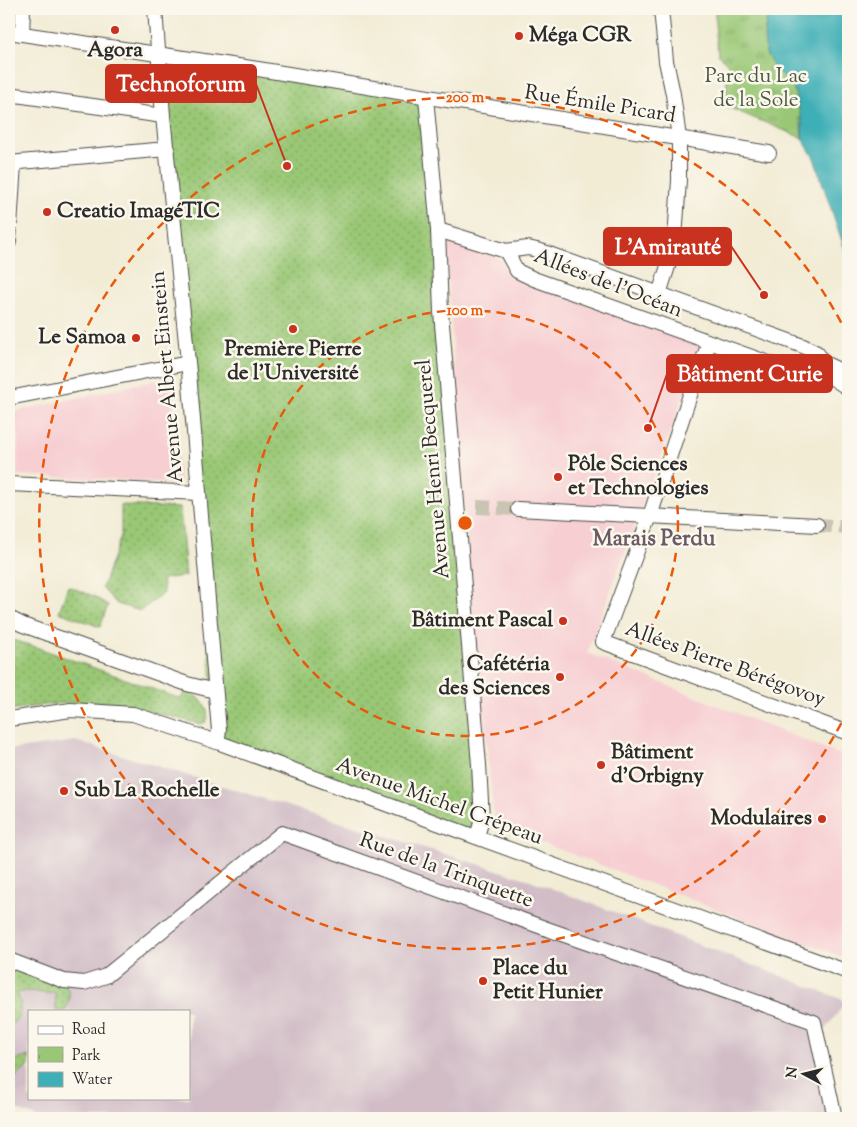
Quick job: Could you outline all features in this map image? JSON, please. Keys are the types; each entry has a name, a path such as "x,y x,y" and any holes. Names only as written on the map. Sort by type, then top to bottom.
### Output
{"street":[{"path":"15,33 23,9"},
{"name":"Avenue Albert Einstein","path":"155,9 163,116 199,493 219,732 217,742"},
{"path":"659,294 670,260 674,239 679,180 679,138 666,61 661,9"},
{"name":"Rue Émile Picard","path":"15,33 769,153"},
{"path":"9,94 163,116"},
{"name":"Avenue Henri Becquerel","path":"426,97 438,230 441,312 479,765 482,819 477,837"},
{"path":"9,242 11,163 167,149"},
{"path":"438,230 506,252"},
{"name":"Allées de l'Océan","path":"528,248 541,251 659,294 813,350 820,356 821,368 817,377 802,375 709,343 525,276 518,271 506,252 528,248"},
{"name":"Allées Pierre Bérégovoy","path":"709,343 650,516 603,642 848,733"},
{"path":"9,398 188,363"},
{"path":"821,368 839,370 848,379"},
{"path":"821,368 848,388"},
{"path":"9,484 199,493"},
{"path":"518,509 817,525"},
{"path":"9,618 23,625 206,690 215,691"},
{"name":"Avenue Michel Crépeau","path":"9,719 71,710 133,714 217,742 848,972"},
{"name":"Rue de la Trinquette","path":"9,960 64,981 84,983 106,976 282,833 550,930 814,1022 835,1118"}],"shaded area":[{"name":"Pôle Sciences et Technologies","path":"445,240 501,259 508,276 702,347 587,653 848,758 848,959 495,825 472,606"},
{"path":"170,377 180,483 17,475 18,432 13,412"},
{"path":"75,741 530,880 846,1001 821,1036 829,1118 39,1118 9,1107 9,750"}],"green space":[{"name":"Parc du Lac de la Sole","path":"715,9 769,9 765,28 765,45 794,89 800,113 802,138 725,106 728,64 718,55"},
{"path":"158,55 426,97 457,506 477,837 217,742"},
{"path":"121,505 180,508 186,576 162,579 164,593 140,611 117,604 102,588 121,536"},
{"path":"68,586 93,596 108,605 100,627 59,612"},
{"path":"9,639 181,699 185,691 203,702 207,711 206,722 200,724 143,710 86,702 9,710"},
{"path":"9,965 64,984 67,987 69,1000 65,1010 56,1010 55,993 31,991 17,993 21,1007 20,1012 17,1019 9,1026"},
{"path":"28,1056 28,1067 9,1082 9,1063"}],"water":[{"path":"768,9 848,9 848,259 814,158 802,138 802,121 794,89 774,68 766,53 764,37"}],"tunnel":[{"path":"477,507 518,509"},
{"path":"817,525 848,527"}],"place":[{"name":"Agora","path":"115,30"},
{"name":"Méga CGR","path":"519,36"},
{"name":"Technoforum","path":"287,166"},
{"name":"Creatio ImagéTIC","path":"47,212"},
{"name":"L'Amirauté","path":"764,295"},
{"name":"Première Pierre de l'Université","path":"293,329"},
{"name":"Le Samoa","path":"136,338"},
{"name":"Bâtiment Curie","path":"648,428"},
{"name":"Pôle Sciences et Technologies","path":"558,477"},
{"name":"Bâtiment Pascal","path":"563,621"},
{"name":"Cafétéria des Sciences","path":"560,677"},
{"name":"Bâtiment d’Orbigny","path":"601,765"},
{"name":"Sub La Rochelle","path":"64,791"},
{"name":"Modulaires","path":"822,819"},
{"name":"Place du Petit Hunier","path":"483,981"}],"district":[{"name":"Marais Perdu","path":"654,540"}]}
